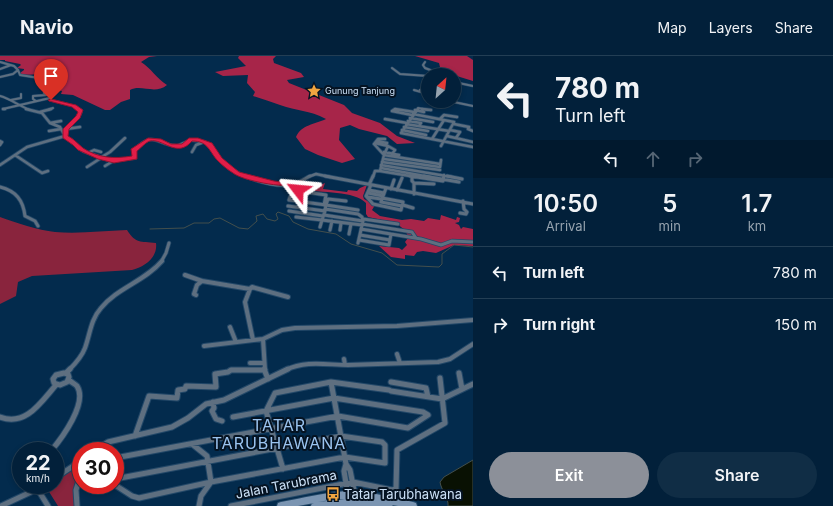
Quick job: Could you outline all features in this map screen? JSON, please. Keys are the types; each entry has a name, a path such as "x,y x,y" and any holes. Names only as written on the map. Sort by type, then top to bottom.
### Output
{"main road":[{"path":"281,506 320,498 351,495 391,504"},
{"path":"315,506 348,502 413,506"}],"street":[{"path":"0,62 14,66 20,75 52,80 44,93 49,94"},
{"path":"425,62 423,65 425,68"},
{"path":"0,69 11,65"},
{"path":"392,68 400,74 421,76"},
{"path":"0,77 13,74 18,70"},
{"path":"461,83 473,86"},
{"path":"414,90 421,92 421,90"},
{"path":"11,100 21,98 21,94"},
{"path":"49,94 51,100 74,106 81,111 78,117 66,129 65,135"},
{"path":"36,101 33,99 33,96 49,94"},
{"path":"0,96 11,100 20,106 45,115 50,123 61,129 65,135 80,149 100,158 114,161 135,158 134,150 146,140 159,140 169,145 180,146 186,145 191,140 210,144 220,159 237,173 274,183 289,185 300,183 315,174 473,204"},
{"path":"3,108 20,106 50,98"},
{"path":"461,104 473,106"},
{"path":"403,129 419,107 431,110"},
{"path":"40,112 53,108"},
{"path":"427,135 433,121 413,114 395,109 392,111 413,114 441,118 456,119"},
{"path":"413,114 424,112"},
{"path":"385,119 391,118 407,122 418,128 432,139 473,147"},
{"path":"441,118 453,122 454,124 473,127"},
{"path":"432,139 444,120"},
{"path":"50,123 61,121"},
{"path":"441,146 443,140 454,124"},
{"path":"66,129 80,127"},
{"path":"470,127 468,129 473,130"},
{"path":"403,129 430,128 460,132 456,138"},
{"path":"49,132 61,129"},
{"path":"403,129 427,135"},
{"path":"0,164 27,147 65,135"},
{"path":"50,136 53,139"},
{"path":"447,136 473,142"},
{"path":"87,167 113,149 124,138"},
{"path":"382,162 381,152 374,145 379,138 385,139"},
{"path":"0,141 2,142 0,145"},
{"path":"192,152 198,142"},
{"path":"376,142 395,150 375,171 368,193 370,199 373,204 399,210 401,210 403,206"},
{"path":"382,162 387,146"},
{"path":"88,153 94,150 100,152"},
{"path":"392,154 399,155"},
{"path":"15,155 42,172 48,170"},
{"path":"105,166 114,161"},
{"path":"382,162 413,168 440,167"},
{"path":"382,162 413,168 440,167"},
{"path":"382,162 413,168 423,176 443,182 444,176 440,167"},
{"path":"413,168 412,181 414,183 414,194"},
{"path":"327,170 327,176"},
{"path":"423,176 423,183"},
{"path":"444,176 460,181"},
{"path":"355,182 357,177"},
{"path":"397,190 402,178"},
{"path":"391,189 394,180"},
{"path":"300,183 301,186 289,200 358,210"},
{"path":"414,183 434,184"},
{"path":"0,186 19,196 24,203 25,216 35,221 38,226"},
{"path":"382,198 386,188"},
{"path":"298,190 326,195 324,213 320,227"},
{"path":"368,193 382,198 403,202 403,206"},
{"path":"368,193 382,198"},
{"path":"370,199 382,198"},
{"path":"325,205 328,199 346,201"},
{"path":"460,213 466,214 467,212 464,209 463,201"},
{"path":"288,206 324,213 391,234 416,238 442,245 452,242 473,242"},
{"path":"403,206 413,208"},
{"path":"289,211 358,214 362,224 359,242 389,245 391,234"},
{"path":"296,217 350,224 398,224"},
{"path":"330,230 332,222"},
{"path":"340,230 341,223"},
{"path":"349,234 350,224"},
{"path":"362,224 412,232 416,238"},
{"path":"360,235 390,240"},
{"path":"56,385 53,381 54,377 58,374 66,373 82,354 90,324 97,310 110,298 162,262 166,255 169,243"},
{"path":"185,275 202,281 234,285 250,289 252,287 288,297"},
{"path":"196,295 194,294 194,290 202,281"},
{"path":"250,289 245,302 253,340"},
{"path":"204,346 263,339 282,330 295,328 404,326 473,320"},
{"path":"230,328 236,342"},
{"path":"263,339 264,362 268,379"},
{"path":"108,442 172,427 188,418 206,404 224,400 284,370 299,365 316,363 346,365 431,363 444,361 473,344"},
{"path":"397,354 400,363"},
{"path":"344,359 346,365"},
{"path":"250,363 264,362"},
{"path":"134,436 149,396 177,398 178,390 185,389 186,386 216,387 216,374 231,370 265,370"},
{"path":"66,373 69,377 68,380"},
{"path":"460,373 462,389"},
{"path":"440,378 442,399"},
{"path":"0,417 15,421 22,418 29,414 56,385 63,385 68,380"},
{"path":"58,442 68,428 80,397 80,390 76,384 68,380"},
{"path":"283,469 266,411 275,392 331,382 442,399 473,384"},
{"path":"331,382 345,456 346,464 344,470 346,483 351,495"},
{"path":"392,382 426,388 428,397"},
{"path":"124,456 338,416 410,428 427,417 427,414 334,398 233,417"},
{"name":"Jalan Tarubrama","path":"231,506 353,482 392,490 396,489 397,450 443,424 445,421 442,399"},
{"path":"213,402 214,408 212,411 216,418 222,421"},
{"path":"124,477 341,436 384,443 385,463 345,456 139,498 132,496 124,491"},
{"path":"192,444 207,456 212,482"},
{"path":"346,464 350,470 353,482 351,495"},
{"path":"199,506 198,502 200,496 212,482"},
{"path":"1,506 10,505 28,494"},
{"path":"41,494 48,506"},
{"path":"76,494 77,506"}],"shaded area":[{"path":"0,56 157,56 149,57 141,62 167,85 158,89 134,88 130,90 130,99 121,102 110,110 105,110 73,95 61,94 62,91 53,89 53,86 60,84 60,80 66,77 61,73 23,75 20,73 24,69 17,68 21,65 20,64 0,60"},
{"path":"239,56 276,56 273,59 274,63 301,73 304,77 287,80 289,83 344,105 352,113 380,123 397,136 415,143 397,144 387,136 359,129 350,125 340,128 339,140 355,159 342,163 305,149 296,137 298,133 309,125 326,119 253,96 255,92 247,83 248,75 223,76 215,72 246,66 238,58"},
{"path":"415,56 467,56 473,60 473,81 461,77 461,68 439,68 439,63"},
{"path":"325,183 323,189 347,192 348,190 357,191 367,185 363,196 364,199 375,205 372,210 380,216 402,220 411,219 424,221 428,218 440,220 441,215 456,220 457,217 460,218 459,222 455,223 459,225 461,229 463,227 473,229 473,246 454,245 436,253 423,251 417,252 414,256 405,255 405,259 391,257 379,246 399,248 402,250 407,245 405,242 408,238 406,231 396,223 368,217 366,214 366,203 361,199 346,194 304,191 304,184 320,185"},
{"path":"0,217 41,230 64,233 127,230 136,240 156,243 155,253 149,261 141,267 132,270 32,276 18,282 16,296 0,304"},
{"path":"473,460 473,506 448,506 440,482 444,477"},
{"path":"72,470 72,494 74,494 75,506 58,506 50,494 64,494 64,475"}],"waterway":[{"path":"150,229 184,228 194,223 209,223 214,219 220,218 239,228 248,229 257,221 256,216 263,214 267,219 275,221 278,219 276,214 278,212 289,216 293,222 308,229 336,234 351,244 382,253 397,265 439,267 442,264 442,254 454,245 473,247"}],"place":[{"name":"Gunung Tanjung","path":"314,91"},
{"name":"Tatar Tarubhawana","path":"333,494"}],"district":[{"name":"TATAR TARUBHAWANA","path":"279,434"}],"route":[{"path":"51,100 74,106 81,111 78,117 66,129 64,133 65,136 83,151 100,158 114,161 136,158 133,153 134,150 148,140 159,140 169,145 182,146 186,145 191,140 196,140 210,144 220,159 237,173 262,181 274,183 289,185 300,183 301,186 298,190"}]}
